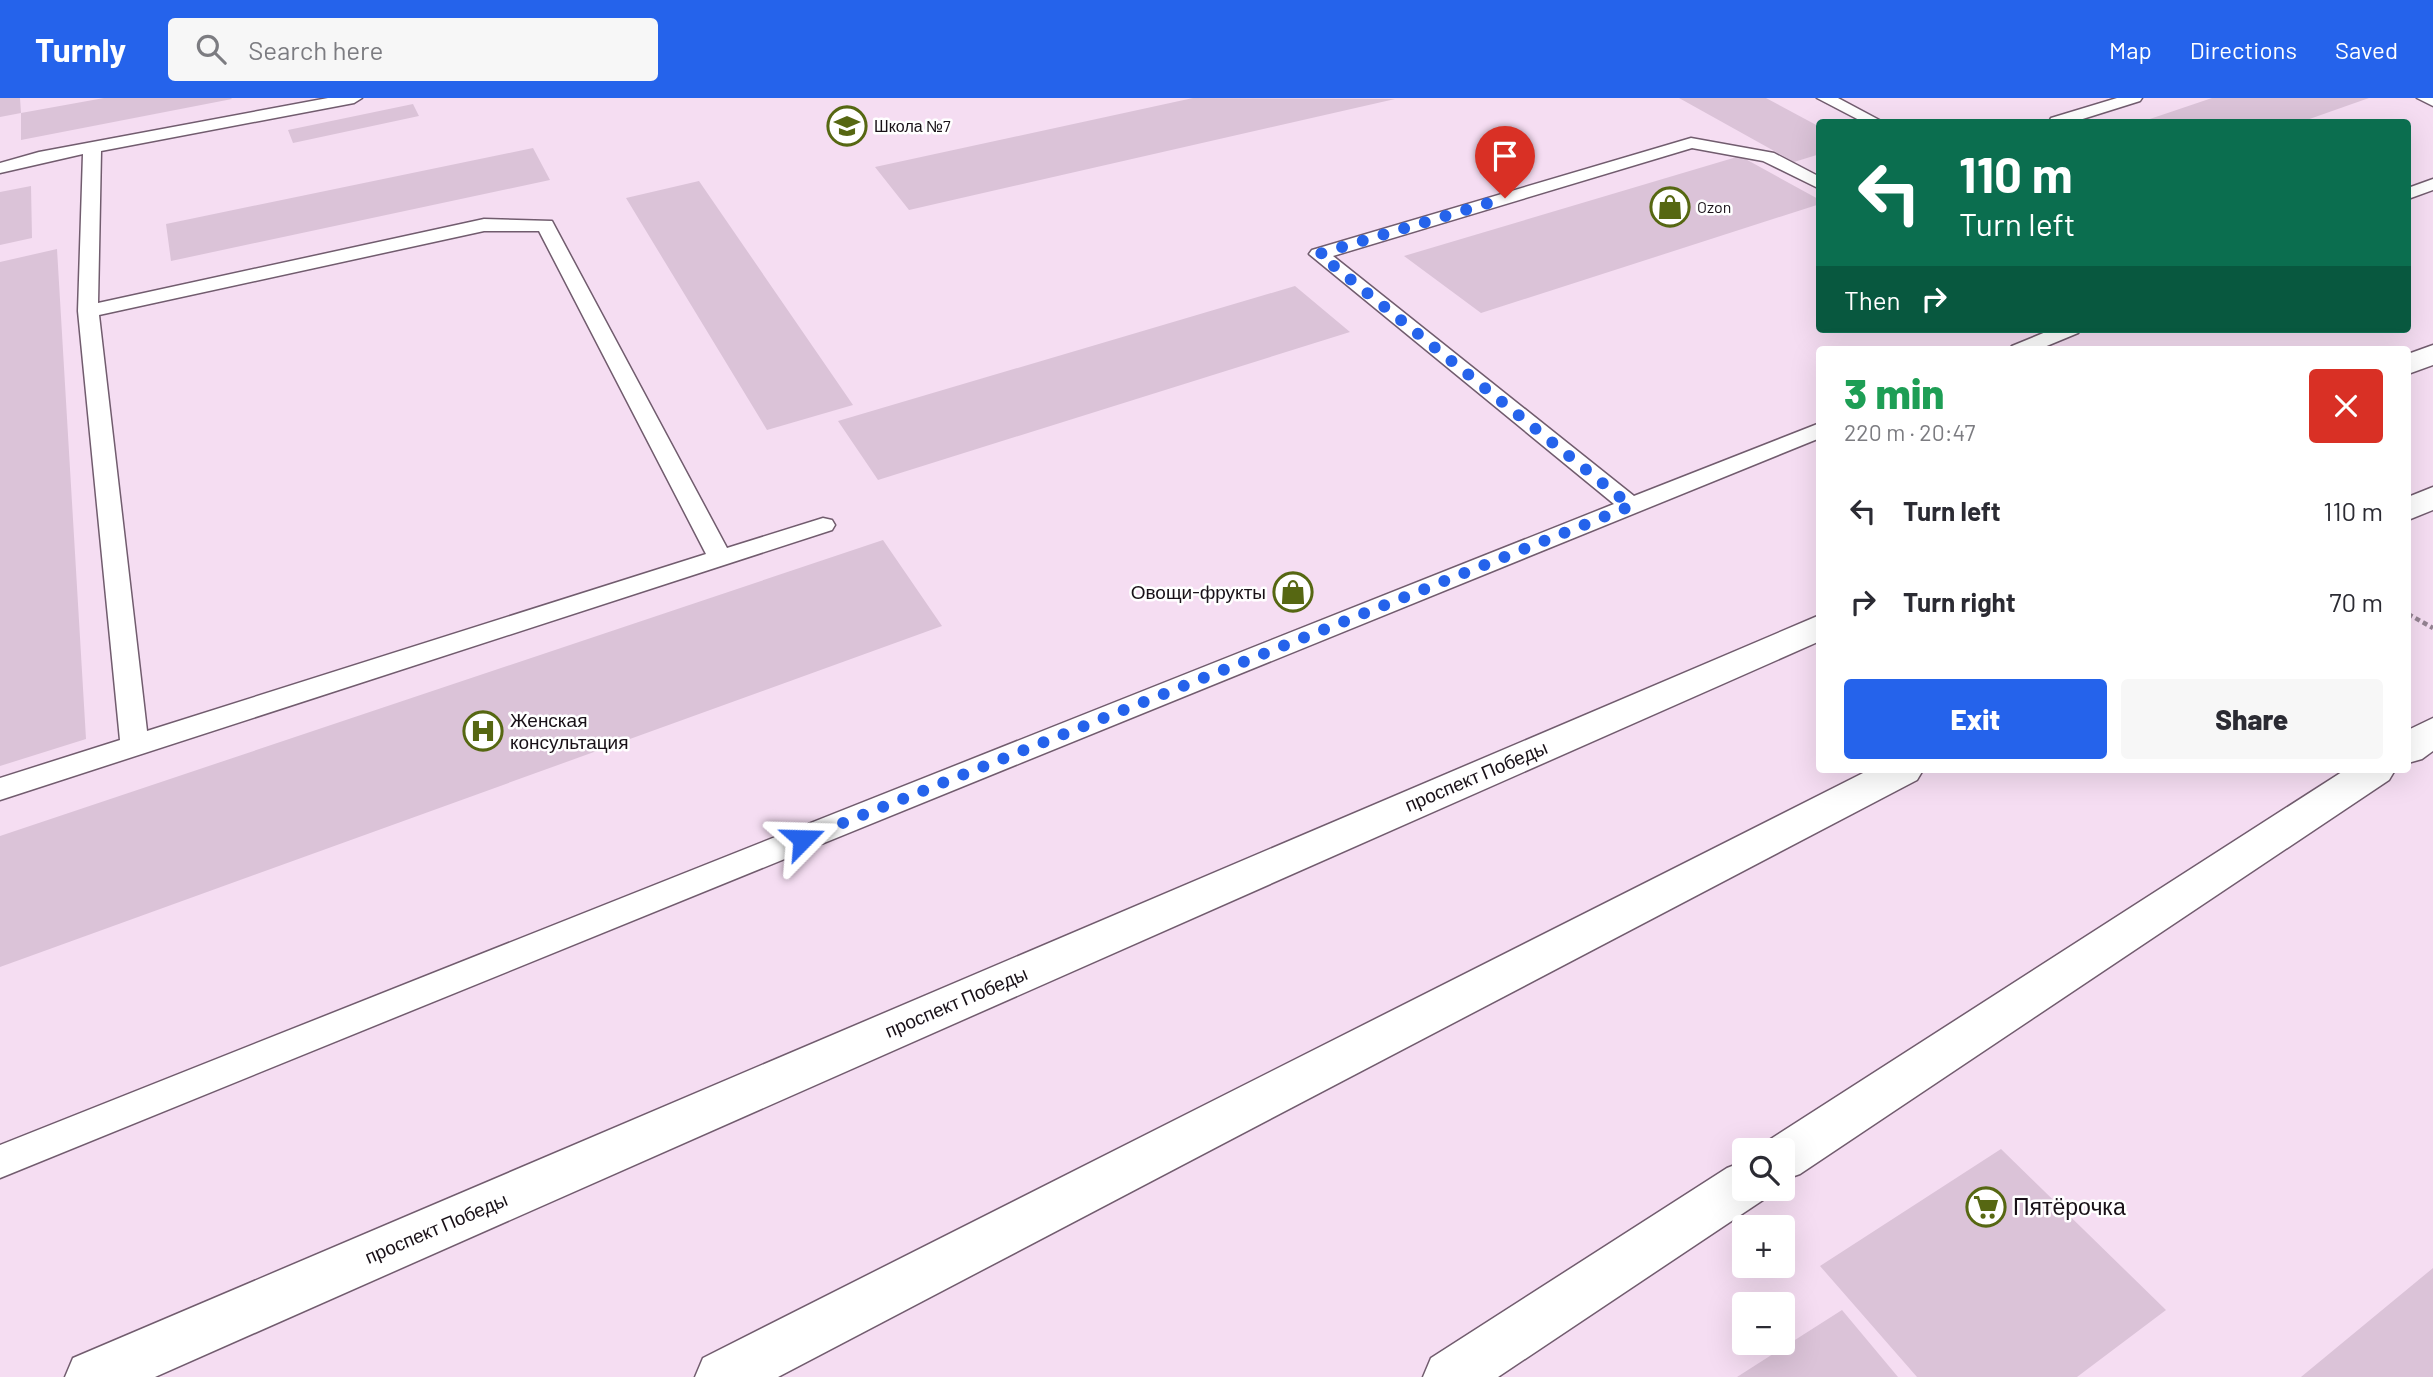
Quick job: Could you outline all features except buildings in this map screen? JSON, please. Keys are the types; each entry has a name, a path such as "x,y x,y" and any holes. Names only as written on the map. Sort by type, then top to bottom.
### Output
{"main road":[{"path":"2411,364 2433,354"},
{"path":"2411,508 2433,497"},
{"name":"проспект Победы","path":"92,1377 1816,629"},
{"path":"2411,746 2433,732"},
{"path":"722,1377 1897,773"},
{"path":"1795,1150 2370,773"},
{"path":"1450,1377 1732,1193"}],"lane":[{"path":"0,168 38,157 354,98"},
{"path":"1825,98 1869,119"},
{"path":"2067,119 2134,98"},
{"path":"2425,98 2433,101"},
{"path":"1631,506 1319,254 1691,143 1768,157 1816,182"},
{"path":"92,147 89,311 135,746"},
{"path":"2411,193 2433,184"},
{"path":"89,311 484,225 545,225 720,558"},
{"path":"2029,346 2061,333"},
{"path":"0,1162 1816,432"},
{"path":"0,789 822,525"}],"path":[{"path":"2411,616 2433,628"}],"place":[{"name":"Школа №7","path":"847,126"},
{"name":"Ozon","path":"1670,207"},
{"name":"Овощи-фрукты","path":"1293,592"},
{"name":"Женская консультация","path":"483,731"},
{"name":"Пятёрочка","path":"1986,1207"}],"route":[{"path":"803,839 1631,506 1319,254 1505,198"}]}
